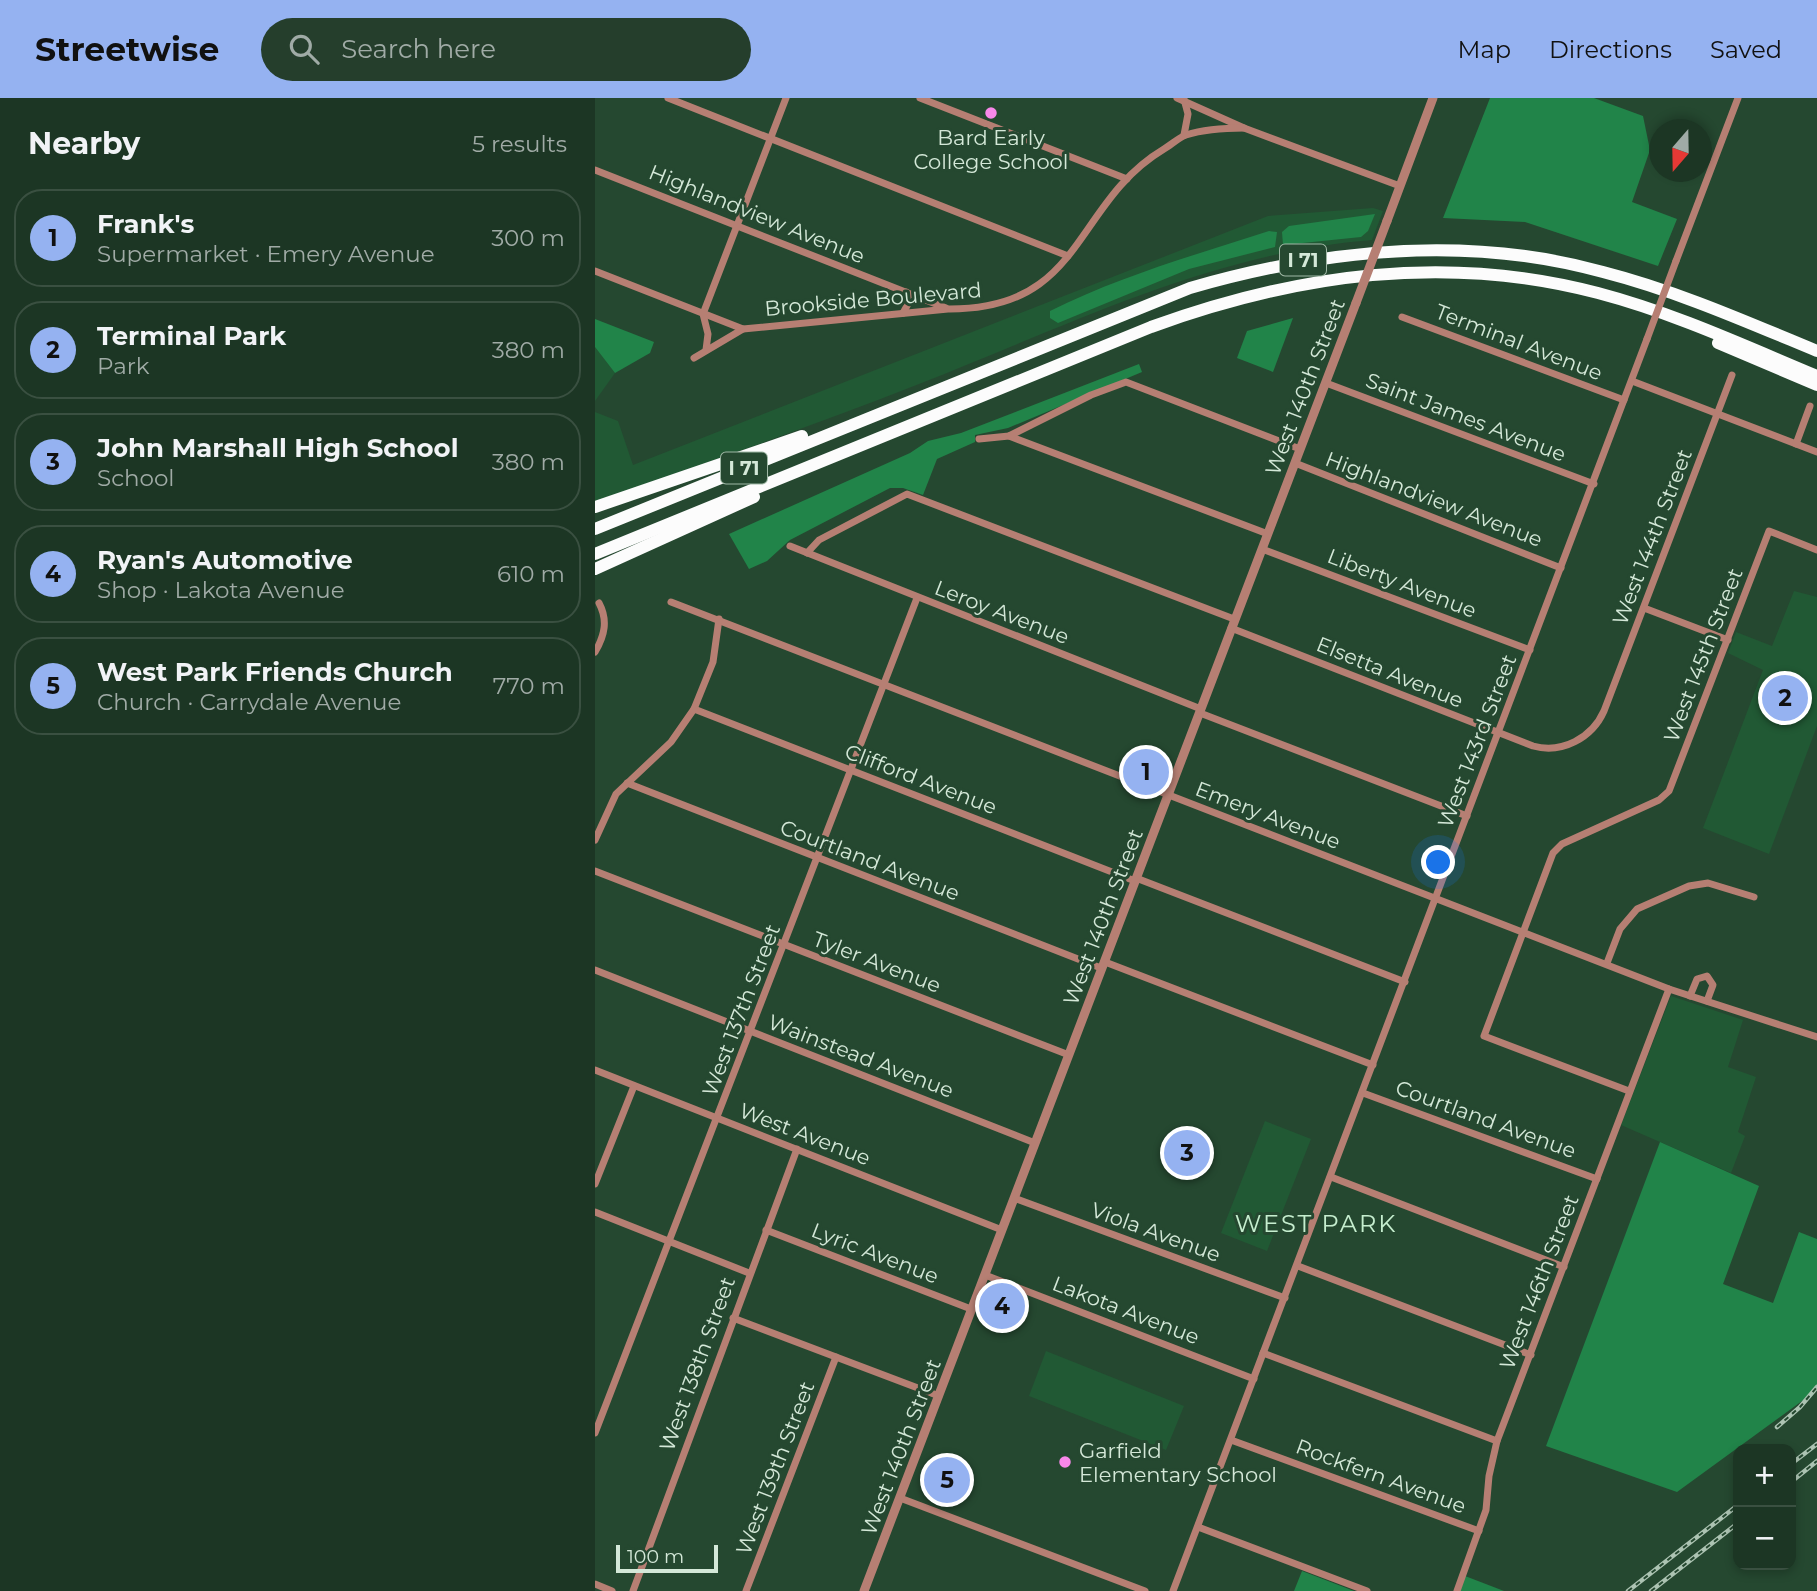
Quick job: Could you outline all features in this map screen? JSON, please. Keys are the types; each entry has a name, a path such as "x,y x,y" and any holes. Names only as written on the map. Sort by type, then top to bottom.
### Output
{"highway":[{"name":"I 71","path":"595,529 1190,288 1263,268 1333,255 1452,250 1531,257 1601,271 1730,315 1817,351"},
{"name":"I 71","path":"595,554 1151,327 1230,299 1310,281 1427,272 1495,275 1596,293 1649,309 1817,376"},
{"path":"1649,309 1817,386"},
{"path":"1730,315 1817,342"},
{"path":"595,507 893,408"},
{"path":"595,569 870,441"}],"street":[{"path":"668,98 1068,256"},
{"path":"706,350 708,334 703,314 786,98"},
{"path":"920,98 1127,179"},
{"name":"West 140th Street","path":"864,1591 1433,98"},
{"name":"West 143rd Street","path":"1173,1591 1738,98"},
{"path":"1182,99 1244,128 1400,187"},
{"path":"1182,99 1188,114 1184,135"},
{"name":"Brookside Boulevard","path":"694,358 743,329 948,309 979,309 1009,302 1042,286 1127,179 1149,157 1184,135 1215,129 1244,128"},
{"name":"Highlandview Avenue","path":"595,170 948,309"},
{"path":"595,271 743,329"},
{"path":"903,313 908,304 905,292"},
{"name":"Terminal Avenue","path":"1402,317 1624,400"},
{"name":"West 144th Street","path":"1604,711 1732,375"},
{"name":"Terminal Avenue","path":"1632,381 1817,452"},
{"name":"Highlandview Avenue","path":"1009,436 1126,382 1300,449"},
{"name":"Saint James Avenue","path":"1326,383 1594,484"},
{"path":"1796,444 1810,406"},
{"path":"979,439 1009,436 1268,534"},
{"name":"Highlandview Avenue","path":"1295,463 1561,568"},
{"name":"Elsetta Avenue","path":"807,553 819,540 908,494 1499,733 1548,750 1589,733 1597,726 1604,711"},
{"name":"West 145th Street","path":"1522,932 1553,853 1562,844 1659,800 1669,791 1769,531 1817,550"},
{"name":"Leroy Avenue","path":"790,546 1467,816"},
{"name":"Liberty Avenue","path":"1262,549 1530,650"},
{"name":"West 137th Street","path":"595,1433 917,598"},
{"name":"Emery Avenue","path":"671,602 1669,989 1817,1037"},
{"path":"595,652 604,630 605,615 599,603"},
{"path":"1644,608 1728,640"},
{"path":"595,840 611,803 627,783 671,742 694,709 713,662 719,620"},
{"name":"Clifford Avenue","path":"694,709 1405,982"},
{"name":"Courtland Avenue","path":"627,783 818,858 1373,1065"},
{"name":"Tyler Avenue","path":"595,871 1069,1055"},
{"path":"1607,963 1620,929 1637,909 1689,886 1708,883 1754,897"},
{"path":"1522,932 1484,1036 1629,1091"},
{"name":"Wainstead Avenue","path":"595,970 1035,1143"},
{"path":"1690,996 1697,979 1707,976 1713,985 1707,1001"},
{"name":"West 146th Street","path":"1457,1591 1486,1510 1489,1476 1497,1441 1669,989"},
{"name":"West Avenue","path":"595,1070 1003,1230"},
{"path":"595,1184 634,1086"},
{"name":"Courtland Avenue","path":"1363,1093 1597,1179"},
{"name":"West 138th Street","path":"633,1591 797,1149"},
{"path":"1331,1177 1564,1267"},
{"name":"Viola Avenue","path":"1014,1198 1285,1298"},
{"path":"595,1212 749,1273"},
{"name":"Lyric Avenue","path":"766,1230 971,1309"},
{"path":"1298,1266 1531,1354"},
{"name":"Lakota Avenue","path":"985,1275 1254,1379"},
{"path":"733,1318 939,1396"},
{"path":"1263,1353 1497,1441"},
{"name":"West 139th Street","path":"746,1591 836,1357"},
{"name":"Rockfern Avenue","path":"1231,1440 1479,1531"},
{"path":"900,1499 1145,1591"},
{"path":"1198,1527 1367,1591"},
{"path":"595,1584 612,1591"}],"green space":[{"path":"1490,98 1594,98 1643,116 1649,153 1632,202 1677,219 1658,266 1525,222 1443,218"},
{"path":"1373,208 1383,211 1372,240 1312,248 1197,276 1085,316 839,415 595,501 595,412 618,421 633,465 1268,216"},
{"path":"1375,214 1368,231 1361,237 1283,245 1282,232 1289,226"},
{"path":"1269,231 1277,232 1275,247 1189,269 1058,323 1050,318 1050,311 1103,287"},
{"path":"1293,318 1273,372 1237,358 1247,331"},
{"path":"595,319 654,342 650,353 615,373 595,347"},
{"path":"595,347 615,373 595,401"},
{"path":"1139,364 1142,372 1008,428 975,435 975,442 937,459 923,495 903,488 890,488 790,540 767,561 749,569 729,534 910,453 928,441 961,433"},
{"path":"1794,591 1817,597 1817,726 1769,854 1703,828 1763,670 1728,653 1736,632 1772,646"},
{"path":"1671,996 1743,1020 1728,1067 1756,1077 1738,1132 1745,1136 1731,1173 1621,1125"},
{"path":"1265,1121 1311,1139 1267,1251 1221,1233"},
{"path":"1660,1142 1759,1186 1723,1284 1773,1303 1799,1232 1817,1239 1817,1390 1743,1444 1733,1444 1733,1451 1677,1492 1546,1446"},
{"path":"1046,1351 1184,1406 1166,1450 1029,1396"},
{"path":"1302,1571 1354,1591 1294,1591"},
{"path":"1465,1576 1504,1591 1460,1591"}],"railway":[{"path":"1777,1427 1800,1407 1817,1387"},
{"path":"1796,1460 1817,1444"},
{"path":"1796,1478 1817,1461"},
{"path":"1628,1591 1735,1507"},
{"path":"1651,1591 1733,1527"}],"place":[{"name":"Bard Early College School","path":"991,113"},
{"name":"Terminal Park","path":"1785,698"},
{"name":"Frank's","path":"1146,772"},
{"name":"John Marshall High School","path":"1187,1153"},
{"name":"Ryan's Automotive","path":"1002,1306"},
{"name":"Garfield Elementary School","path":"1065,1462"},
{"name":"West Park Friends Church","path":"947,1480"}],"district":[{"name":"WEST PARK","path":"1316,1223"}]}
